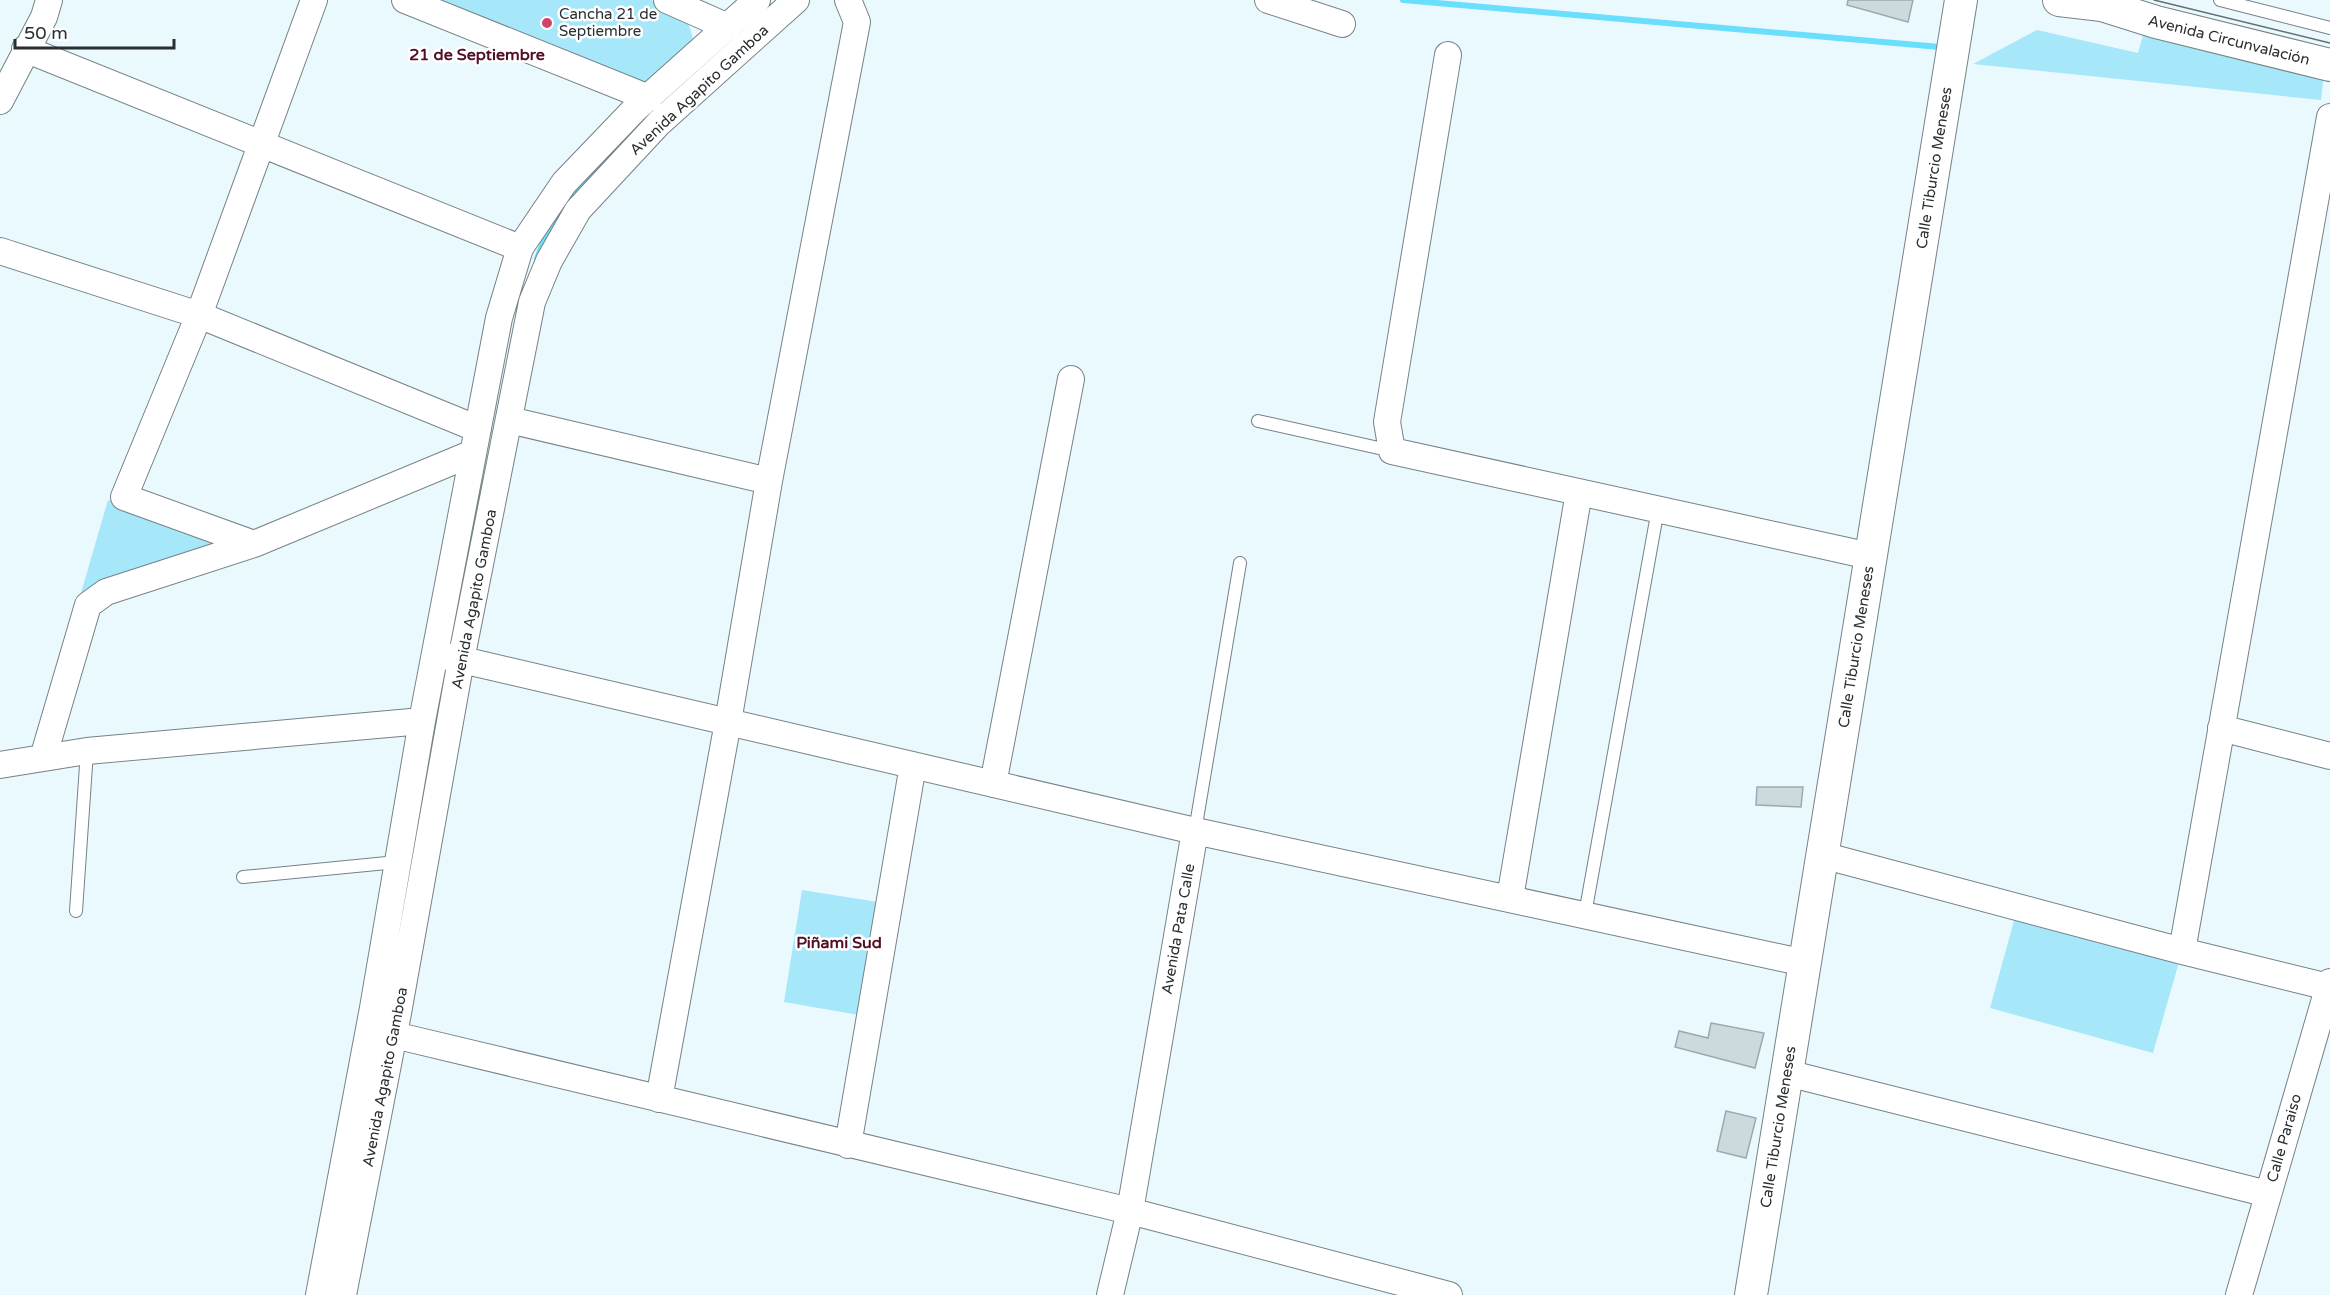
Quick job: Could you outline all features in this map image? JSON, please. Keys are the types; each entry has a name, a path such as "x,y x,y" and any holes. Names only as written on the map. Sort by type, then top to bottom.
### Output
{"street":[{"path":"0,101 25,49 44,17 49,0"},
{"path":"254,544 124,497 199,315 314,0"},
{"path":"405,0 649,98"},
{"path":"667,0 728,27"},
{"name":"Avenida Agapito Gamboa","path":"319,1295 373,1008 422,721 499,318 520,248 564,183 635,109 757,0"},
{"name":"Avenida Agapito Gamboa","path":"343,1295 394,1035 461,660 532,302 549,261 578,210 659,123 796,0"},
{"path":"659,1100 769,481 857,22 848,0"},
{"path":"1268,0 1342,24"},
{"name":"Calle Tiburcio Meneses","path":"1751,1295 1961,0"},
{"name":"Avenida Circunvalación","path":"2059,0 2102,5 2156,22 2330,65"},
{"path":"25,49 520,248"},
{"path":"1448,55 1387,422 1392,451 1870,556"},
{"path":"2182,951 2330,117"},
{"path":"0,251 199,315 476,441"},
{"path":"993,784 1071,379"},
{"path":"509,420 769,481"},
{"path":"43,758 88,605 106,592 254,544 476,441"},
{"path":"1510,898 1579,492"},
{"path":"436,654 1196,831 1805,963"},
{"path":"0,765 87,751 422,721"},
{"path":"2221,728 2330,756"},
{"path":"848,1145 913,765"},
{"name":"Avenida Pata Calle","path":"1110,1295 1130,1211 1196,831"},
{"path":"1822,855 2182,951 2329,985"},
{"name":"Calle Paraiso","path":"2239,1295 2329,985"},
{"path":"394,1035 1130,1211 1449,1295"},
{"path":"1786,1073 2268,1194"}],"lane":[{"path":"2220,0 2330,28"},
{"path":"1258,421 1392,451"},
{"path":"1584,914 1658,509"},
{"name":"Avenida Pata Calle","path":"1196,831 1240,563"},
{"path":"76,910 87,751"},
{"path":"243,877 397,862"}],"shaded area":[{"path":"440,0 651,0 680,13 688,23 693,40 646,84"},
{"path":"2037,30 2138,53 2144,32 2324,74 2321,100 1973,64"},
{"path":"108,500 216,542 81,593"},
{"path":"802,890 878,902 859,1015 784,1002"},
{"path":"2015,917 2179,962 2153,1053 1990,1008"}],"building":[{"path":"1848,0 1913,0 1908,22 1847,5"},
{"path":"1757,787 1803,787 1801,807 1756,805"},
{"path":"1711,1023 1764,1033 1755,1068 1675,1047 1679,1031 1708,1038"},
{"path":"1726,1111 1756,1118 1746,1158 1717,1151"}],"waterway":[{"path":"1403,0 1940,47 1940,44"},
{"path":"537,259 562,210 597,168 623,143"},
{"path":"394,959 403,913"}],"tram line":[{"path":"2154,0 2330,43"}],"place":[{"name":"Cancha 21 de Septiembre","path":"547,23"}],"district":[{"name":"21 de Septiembre","path":"477,54"},
{"name":"Piñami Sud","path":"839,942"}]}
